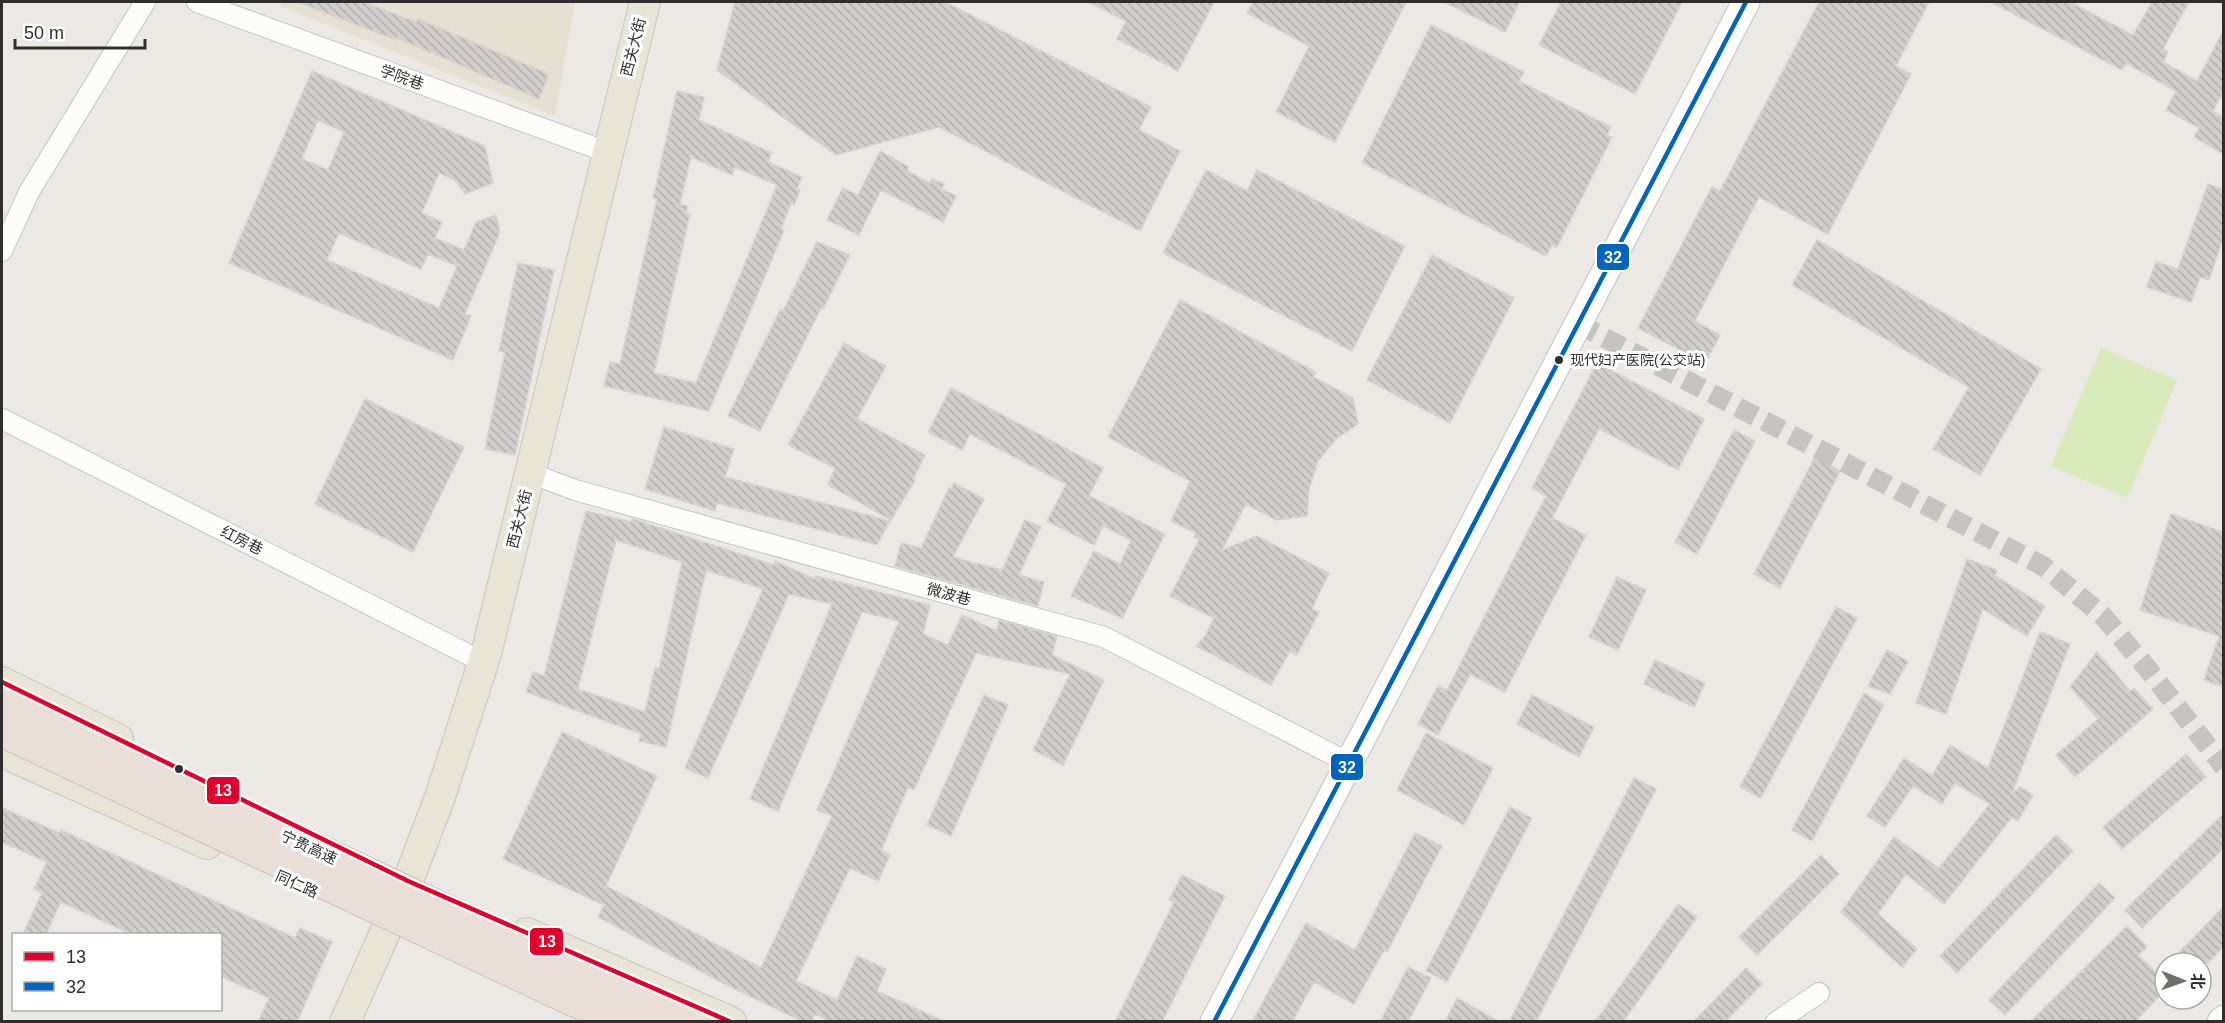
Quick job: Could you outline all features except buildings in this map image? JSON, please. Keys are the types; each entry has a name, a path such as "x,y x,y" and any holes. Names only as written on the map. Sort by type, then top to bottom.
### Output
{"highway":[{"name":"宁贵高速","path":"2,702 681,1022"},
{"name":"宁贵高速","path":"2,730 621,1022"}],"main road":[{"name":"西关大街","path":"345,1022 390,925 440,797 483,662 645,2"},
{"path":"1214,1022 1746,2"},
{"path":"2,682 408,880 731,1022"},
{"name":"同仁路","path":"2,752 390,925 590,1022"}],"street":[{"path":"2,251 29,192 145,2"},
{"name":"学院巷","path":"197,2 607,152"},
{"name":"红房巷","path":"2,419 483,662"},
{"name":"微波巷","path":"530,473 575,490 1104,637 1349,763"},
{"path":"1776,1022 1819,993"}],"shaded area":[{"path":"282,2 575,2 555,116 280,6"}],"green space":[{"path":"2101,348 2177,380 2127,498 2051,466"}],"tunnel":[{"path":"1578,324 2043,566 2102,615 2147,668 2224,767"}],"transit line":[{"name":"32","path":"1214,1022 1746,2"},
{"name":"13","path":"2,682 408,881 731,1022"}],"place":[{"name":"现代妇产医院(公交站)","path":"1559,360"}]}
